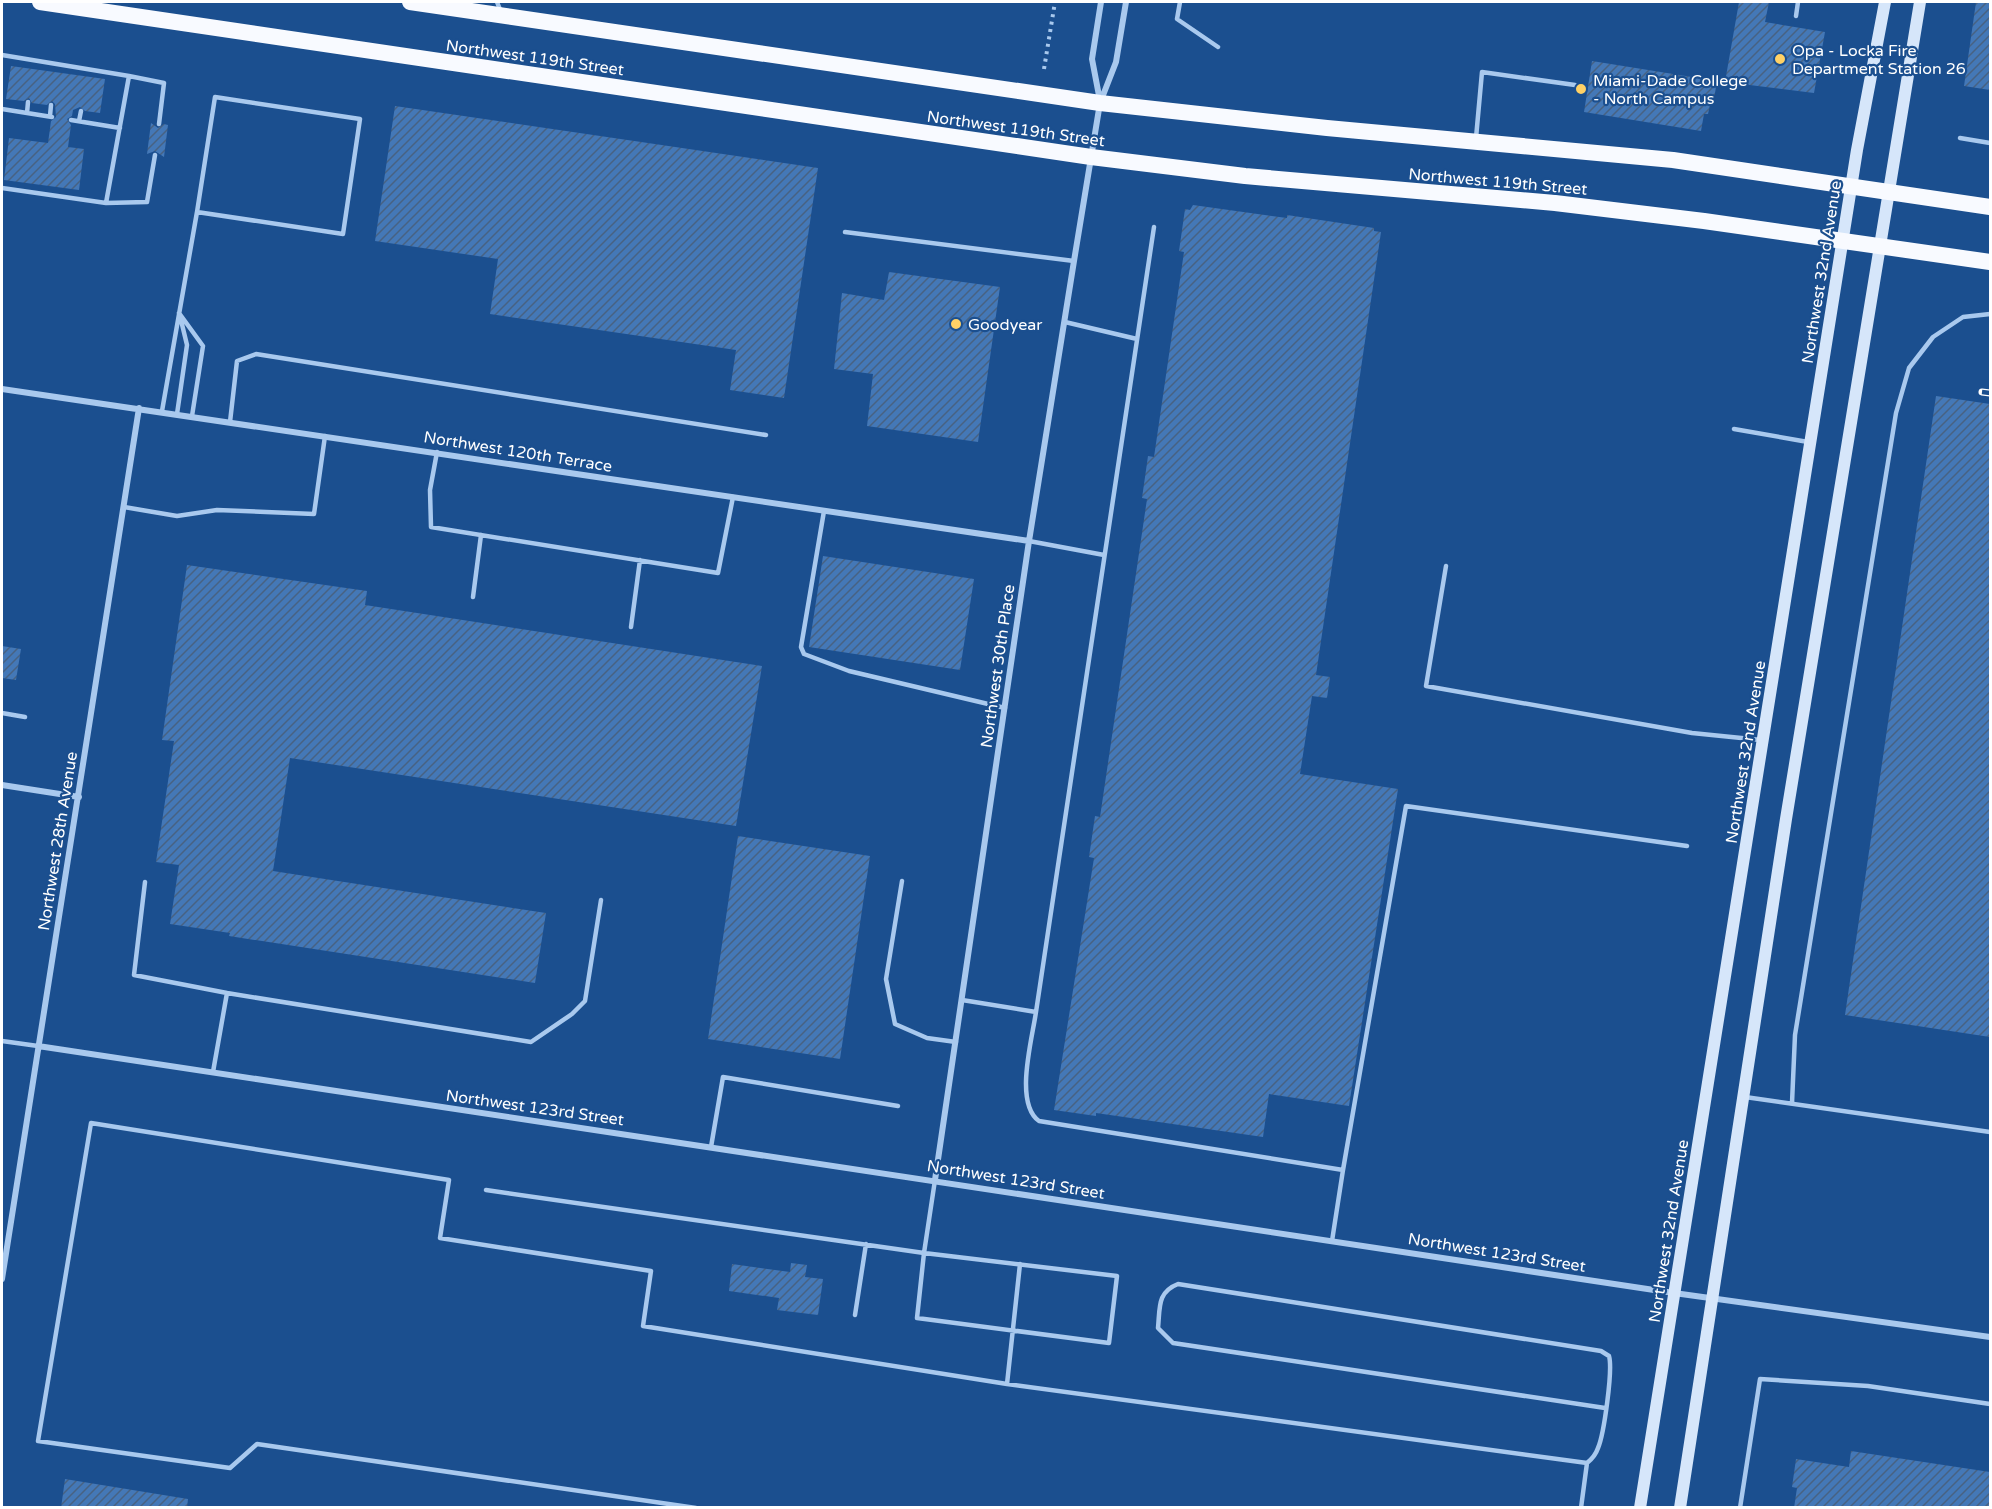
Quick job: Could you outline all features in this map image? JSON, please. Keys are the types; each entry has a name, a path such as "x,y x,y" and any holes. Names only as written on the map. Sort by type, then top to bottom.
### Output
{"highway":[{"name":"Northwest 119th Street","path":"40,2 1091,157 1245,176 1704,220 1990,262"},
{"path":"410,2 499,8 1100,103 1327,129 1673,160 1990,207"}],"main road":[{"name":"Northwest 32nd Avenue","path":"1640,1508 1842,241 1885,2"},
{"path":"1680,1508 1788,807 1920,2"}],"street":[{"path":"1100,103 1092,59 1101,2"},
{"path":"1100,103 1116,62 1126,2"},
{"name":"Northwest 30th Place","path":"935,1180 1029,541 1100,103"},
{"name":"Northwest 120th Terrace","path":"2,389 1029,541"},
{"name":"Northwest 28th Avenue","path":"2,1279 4,1249 139,408"},
{"path":"2,785 78,797"},
{"name":"Northwest 123rd Street","path":"38,1046 1674,1293 1990,1337"}],"lane":[{"path":"1180,2 1178,19 1218,47"},
{"path":"1796,16 1798,2"},
{"path":"2,55 164,83 159,124"},
{"path":"33,69 34,60"},
{"path":"57,72 58,64"},
{"path":"86,76 87,69"},
{"path":"1476,141 1482,72 1575,85"},
{"path":"105,203 129,76"},
{"path":"162,411 215,97 360,119 343,234 197,213"},
{"path":"27,113 28,102"},
{"path":"2,109 51,117 51,105"},
{"path":"79,121 81,111"},
{"path":"71,120 120,128"},
{"path":"1960,138 1990,143"},
{"path":"2,188 105,203 147,202 155,155"},
{"path":"1154,227 1036,1012 1025,1101 1033,1117 1038,1121 1343,1170"},
{"path":"845,232 1074,261"},
{"path":"177,414 187,345 179,313"},
{"path":"179,313 203,346 192,416"},
{"path":"1792,1103 1795,1035 1896,413 1909,368 1934,337 1963,317 1990,314"},
{"path":"1065,322 1137,339"},
{"path":"230,422 237,361 256,354 766,435"},
{"path":"1734,429 1811,442"},
{"path":"124,507 177,516 217,510 314,514 325,436"},
{"path":"437,452 430,490 431,527 718,573 733,497"},
{"path":"824,511 801,646 804,654 849,671 1005,708"},
{"path":"473,597 481,535"},
{"path":"1029,541 1104,555"},
{"path":"631,627 640,560"},
{"path":"1446,566 1426,686 1692,732 1764,741"},
{"path":"2,713 25,717"},
{"path":"1332,1241 1406,806 1687,846"},
{"path":"902,881 886,979 896,1024 927,1038 956,1042"},
{"path":"146,882 134,975 227,993 531,1042 572,1014 585,1001 601,900"},
{"path":"213,1072 227,993"},
{"path":"962,1000 1036,1012"},
{"path":"2,1041 38,1046"},
{"path":"711,1147 723,1077 898,1106"},
{"path":"1745,1097 1990,1132"},
{"path":"696,1508 257,1444 230,1468 38,1441 91,1123 449,1180 440,1238 651,1271 643,1326 1007,1384 1587,1463"},
{"path":"486,1190 924,1253 1117,1276 1110,1343 917,1318 924,1253 935,1180"},
{"path":"855,1316 866,1244"},
{"path":"1007,1384 1015,1331 1020,1264"},
{"path":"1581,1508 1587,1463 1599,1446 1605,1408 1611,1364 1609,1356 1589,1347 1178,1284 1166,1289 1161,1296 1158,1328 1173,1343 1605,1408"},
{"path":"1740,1508 1760,1379 1868,1386 1990,1404"}],"path":[{"path":"1044,69 1055,2"}],"building":[{"path":"1739,2 1769,2 1765,22 1825,32 1814,93 1725,82"},
{"path":"1976,2 1990,2 1990,90 1964,86"},
{"path":"1592,61 1717,81 1713,105 1710,105 1708,114 1704,114 1701,131 1584,112"},
{"path":"11,66 105,79 100,113 85,111 80,107 73,110 72,116 67,119 71,125 68,147 84,149 79,190 4,180 9,138 48,143 51,121 56,117 55,104 52,101 47,105 32,103 29,98 24,101 6,99"},
{"path":"395,106 818,168 784,398 730,390 736,350 490,314 498,259 375,241"},
{"path":"151,123 158,128 164,124 168,125 164,157 155,151 147,154"},
{"path":"1193,205 1287,218 1287,215 1374,228 1374,231 1381,232 1316,675 1330,677 1327,698 1312,696 1300,774 1398,789 1349,1106 1269,1094 1263,1137 1096,1113 1096,1116 1054,1110 1094,858 1089,857 1095,816 1100,817 1147,499 1142,498 1148,456 1154,457 1184,252 1179,251 1185,209 1190,210"},
{"path":"889,272 1000,287 978,442 867,426 873,374 834,369 842,293 884,300"},
{"path":"1936,396 1990,404 1990,1037 1845,1015"},
{"path":"823,556 974,579 960,670 809,647"},
{"path":"187,565 367,591 365,605 762,666 736,826 290,758 273,871 546,913 535,983 229,936 230,933 170,924 179,865 156,862 174,741 162,740"},
{"path":"2,646 21,649 16,680 2,678"},
{"path":"738,836 870,856 840,1059 708,1039"},
{"path":"791,1263 807,1265 805,1277 823,1279 818,1315 777,1310 779,1298 729,1291 732,1264 790,1272"},
{"path":"1851,1451 1990,1472 1990,1508 1794,1508 1797,1488 1792,1487 1796,1459 1849,1467"},
{"path":"65,1479 188,1499 187,1508 61,1508"}],"railway":[{"path":"1982,392 1990,393"}],"place":[{"name":"Opa - Locka Fire Department Station 26","path":"1780,59"},
{"name":"Miami-Dade College - North Campus","path":"1581,89"},
{"name":"Goodyear","path":"956,324"}]}
